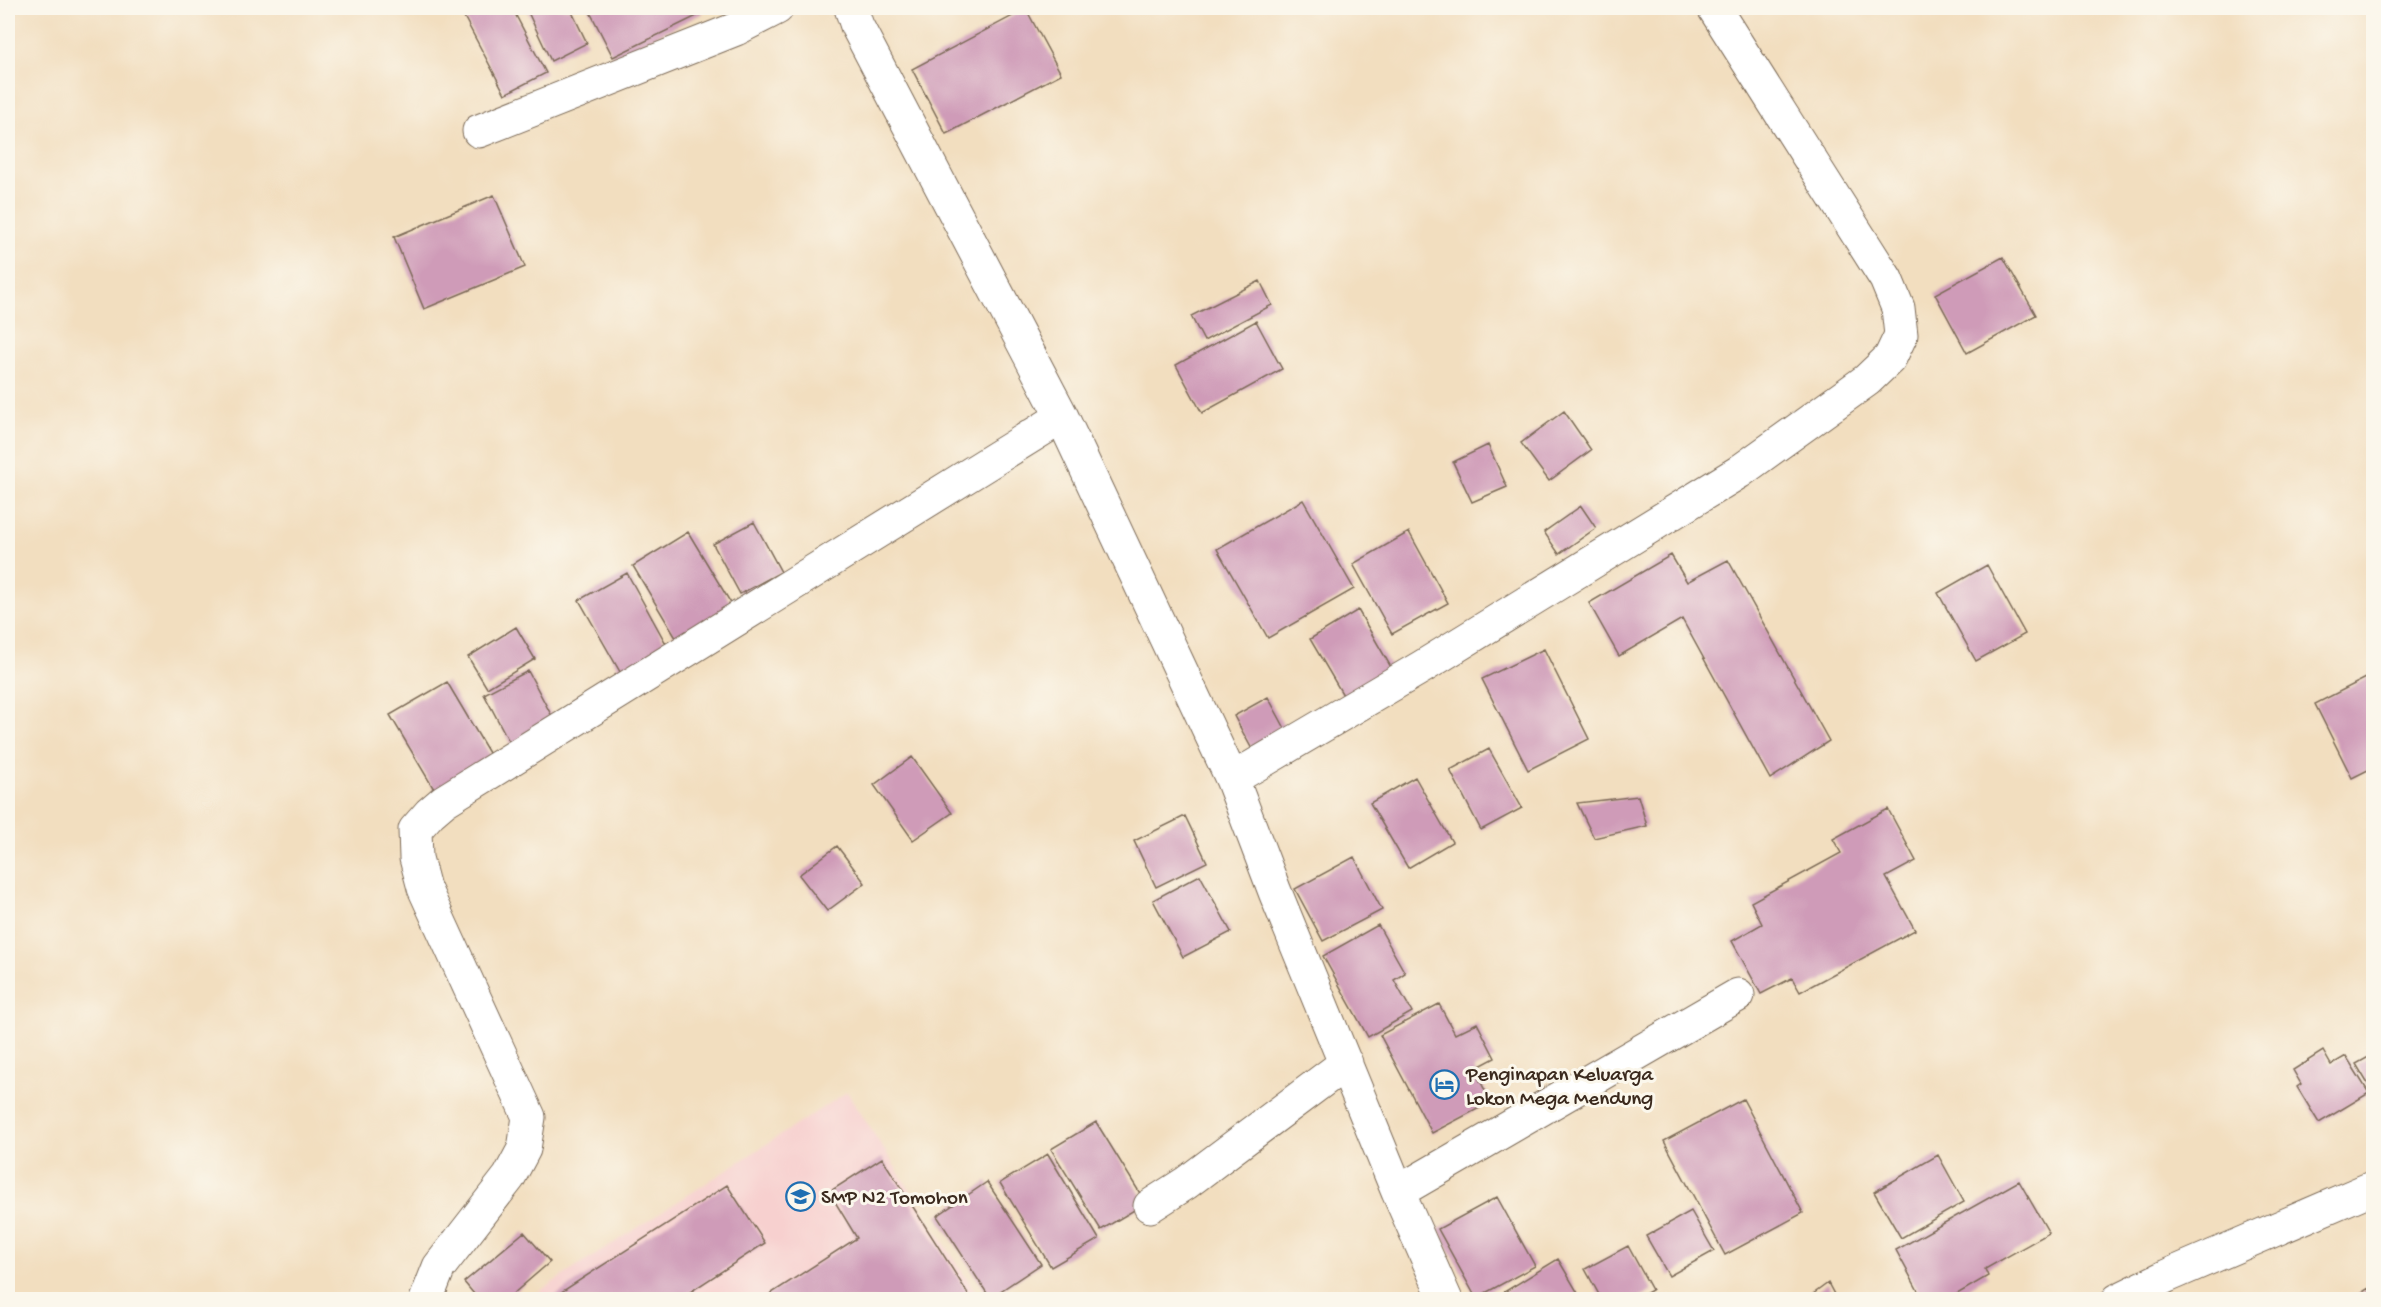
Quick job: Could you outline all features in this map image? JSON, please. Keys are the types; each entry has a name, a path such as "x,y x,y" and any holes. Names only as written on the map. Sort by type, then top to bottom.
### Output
{"street":[{"path":"479,131 736,29 777,8"},
{"path":"851,8 856,26 1062,417 1232,779 1275,892 1398,1192 1446,1299"},
{"path":"1232,779 1422,668 1739,472 1867,380 1890,358 1901,335 1898,308 1886,279 1721,10"},
{"path":"426,1299 439,1268 509,1178 524,1149 529,1117 424,888 416,858 415,830 444,801 1062,417"},
{"path":"1398,1192 1738,995"},
{"path":"1150,1206 1186,1182 1346,1062"},
{"path":"2118,1299 2173,1288 2373,1187"}],"shaded area":[{"name":"SMP N2 Tomohon","path":"847,1092 980,1299 526,1300"}],"building":[{"path":"469,8 512,8 546,73 505,94 461,11"},
{"path":"526,8 570,8 587,43 551,61"},
{"path":"588,8 700,8 703,13 613,57"},
{"path":"1026,9 1061,74 946,134 912,69"},
{"path":"494,195 525,267 424,309 394,237"},
{"path":"2003,257 2036,315 1967,353 1935,294"},
{"path":"1260,281 1272,305 1204,341 1191,316"},
{"path":"1256,321 1282,369 1202,413 1176,365"},
{"path":"1564,411 1591,450 1549,481 1521,443"},
{"path":"1488,445 1507,487 1472,502 1453,462"},
{"path":"1303,500 1354,589 1268,638 1217,549"},
{"path":"1581,506 1596,528 1559,554 1544,532"},
{"path":"754,522 781,572 740,594 713,544"},
{"path":"688,532 732,605 676,638 633,566"},
{"path":"1409,532 1448,603 1392,634 1353,564"},
{"path":"1671,555 1687,582 1728,560 1829,741 1770,779 1682,619 1619,656 1589,603"},
{"path":"1987,565 2025,634 1976,661 1938,593"},
{"path":"627,573 670,651 623,677 579,600"},
{"path":"1358,610 1395,674 1347,702 1310,639"},
{"path":"516,627 535,659 487,688 468,657"},
{"path":"1544,649 1589,739 1528,770 1482,679"},
{"path":"528,671 556,724 512,747 484,694"},
{"path":"2368,677 2374,689 2374,767 2352,778 2315,704"},
{"path":"447,682 495,763 438,796 390,715"},
{"path":"1268,697 1287,732 1253,751 1234,716"},
{"path":"1489,749 1522,808 1481,830 1450,770"},
{"path":"912,757 952,813 913,840 874,785"},
{"path":"1415,777 1452,842 1408,868 1370,803"},
{"path":"1638,796 1647,826 1594,838 1577,803"},
{"path":"1888,809 1916,861 1886,877 1915,930 1800,992 1792,978 1761,994 1732,941 1762,924 1751,902 1841,853 1833,839"},
{"path":"1185,816 1207,862 1156,887 1134,841"},
{"path":"837,846 865,883 827,911 799,875"},
{"path":"1354,857 1382,910 1323,941 1295,889"},
{"path":"1200,875 1231,932 1183,957 1153,900"},
{"path":"1378,925 1405,973 1394,980 1412,1012 1368,1037 1323,956"},
{"name":"Penginapan Keluarga Lokon Mega Mendung","path":"1439,1004 1455,1034 1477,1023 1495,1058 1474,1069 1491,1102 1432,1133 1380,1035"},
{"path":"2323,1051 2331,1065 2346,1056 2369,1093 2319,1123 2297,1087 2301,1084 2293,1070"},
{"path":"2374,1054 2374,1094 2356,1064"},
{"path":"1743,1099 1803,1213 1725,1255 1664,1141"},
{"path":"1096,1122 1146,1203 1101,1230 1051,1149"},
{"path":"1048,1154 1099,1239 1051,1267 1000,1183"},
{"path":"1938,1155 1964,1202 1901,1238 1874,1192"},
{"path":"882,1158 972,1300 761,1300 857,1238 829,1192"},
{"path":"2019,1181 2049,1233 1985,1269 1988,1276 1947,1300 1923,1300 1896,1250"},
{"path":"987,1182 1041,1264 990,1298 937,1216"},
{"path":"727,1185 765,1243 678,1300 549,1300"},
{"path":"1497,1197 1535,1266 1476,1298 1438,1229"},
{"path":"1691,1211 1714,1251 1669,1276 1646,1236"},
{"path":"524,1232 550,1262 506,1300 479,1300 464,1282"},
{"path":"1628,1246 1652,1290 1635,1300 1602,1300 1585,1269"},
{"path":"1558,1259 1582,1300 1491,1300"},
{"path":"1828,1283 1837,1300 1805,1300"},
{"path":"2369,1288 2374,1300 2349,1300"}],"place":[{"name":"Penginapan Keluarga Lokon Mega Mendung","path":"1445,1085"},
{"name":"SMP N2 Tomohon","path":"800,1196"}]}
